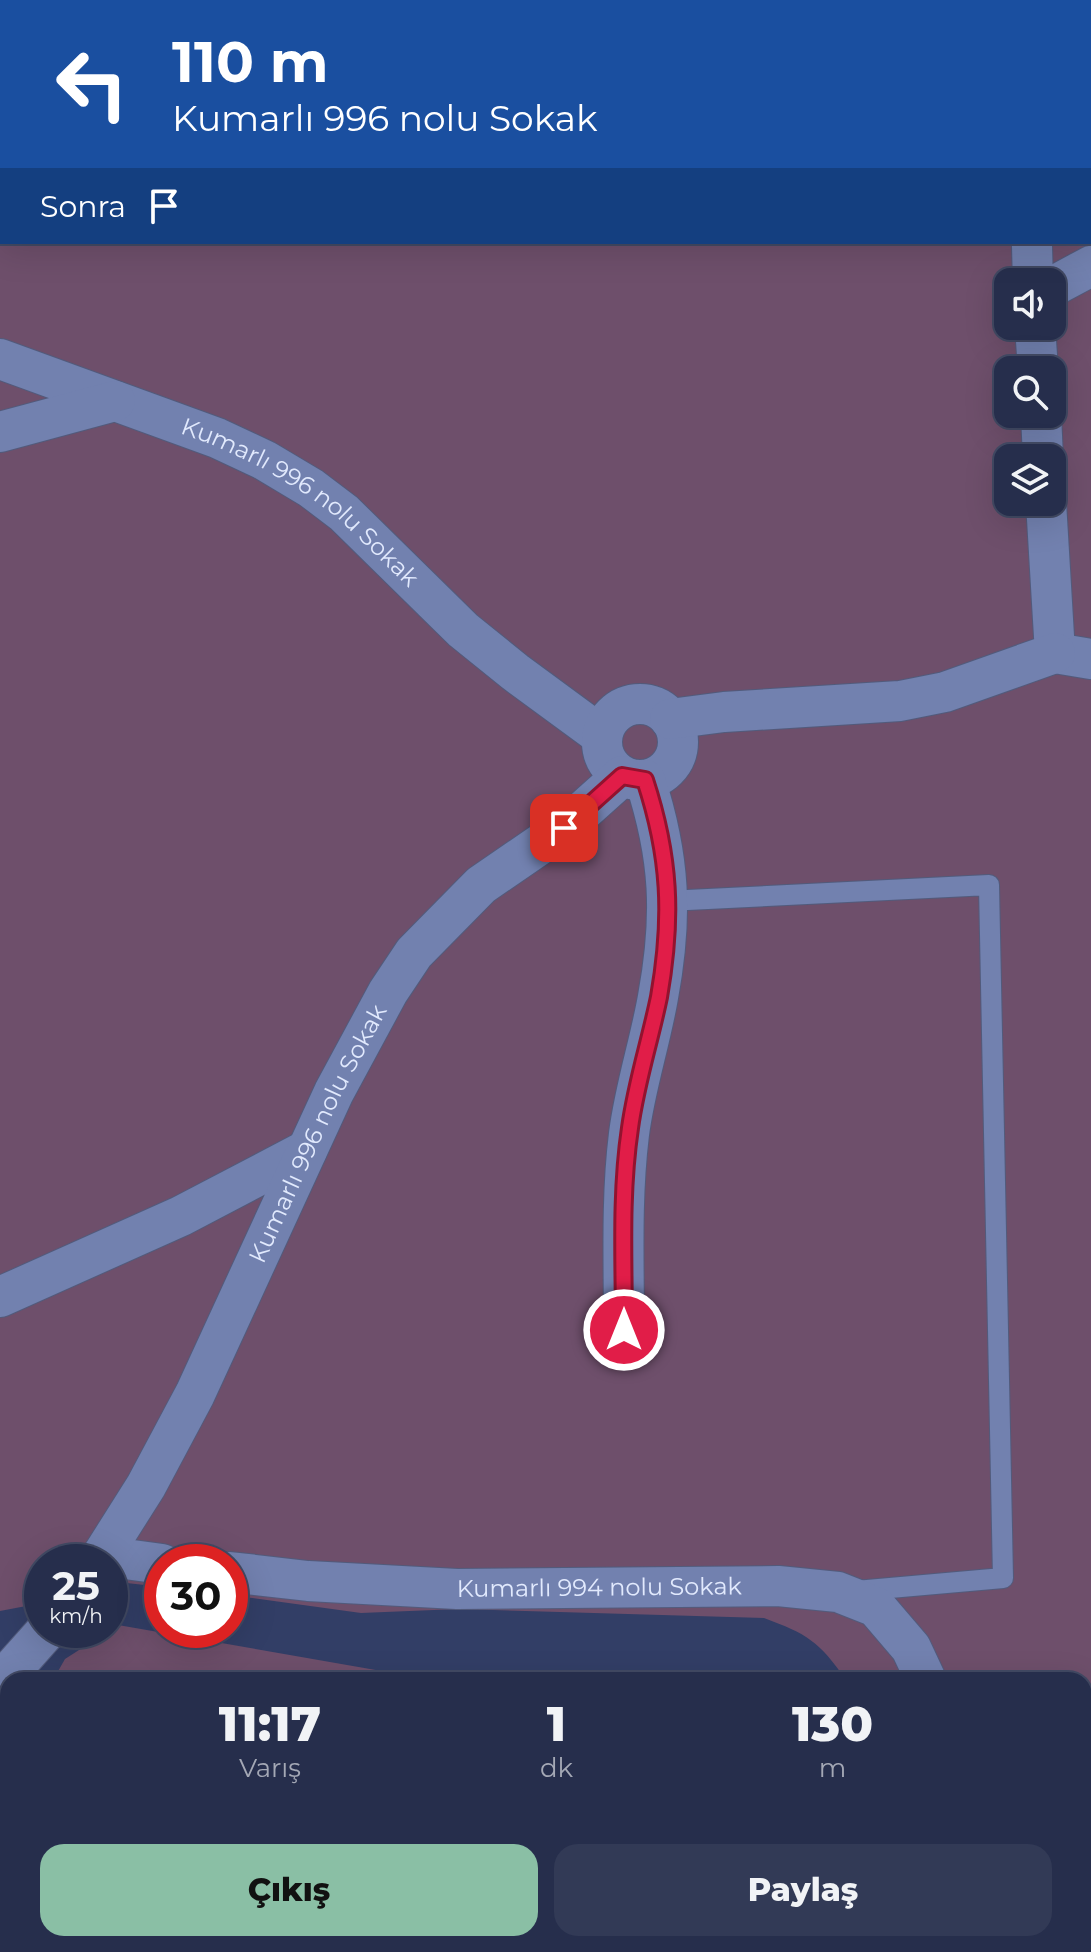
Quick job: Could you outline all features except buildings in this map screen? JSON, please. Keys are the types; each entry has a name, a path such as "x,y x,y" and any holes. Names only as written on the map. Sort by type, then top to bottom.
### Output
{"street":[{"path":"1066,279 1091,266"},
{"name":"Kumarlı 996 nolu Sokak","path":"0,359 217,438 264,460 311,488 344,513 463,630 602,736"},
{"path":"0,432 115,401"},
{"path":"670,719 724,712 900,701 945,692 1073,656 1048,516"},
{"path":"624,1330 624,1182 636,1087 659,996 666,941 667,867 659,824 634,778 606,759 602,736 613,716 622,709 648,705 670,719 678,744 675,757 658,776 634,778"},
{"name":"Kumarlı 996 nolu Sokak","path":"109,1544 146,1486 195,1394 334,1092 388,992 414,953 481,885 634,778"},
{"path":"0,1297 181,1216 307,1150"},
{"name":"Kumarlı 994 nolu Sokak","path":"248,1574 308,1581 457,1589 778,1586 838,1592 876,1607 911,1648 922,1672"},
{"path":"11,1672 32,1648"}],"lane":[{"path":"667,901 989,885 1003,1578 838,1592"}],"shaded area":[{"path":"0,244 1091,244 1091,1672 840,1672 811,1640 764,1618 458,1609 361,1613 248,1597 248,1544 144,1544 144,1585 128,1583 128,1544 24,1544 24,1606 0,1611"},
{"path":"128,1627 144,1630 144,1648 248,1648 387,1672 58,1672 65,1659 82,1648 128,1648"}],"route":[{"path":"564,828 622,776 645,780 659,824 667,867 666,941 659,996 636,1087 624,1182 624,1330"}]}
